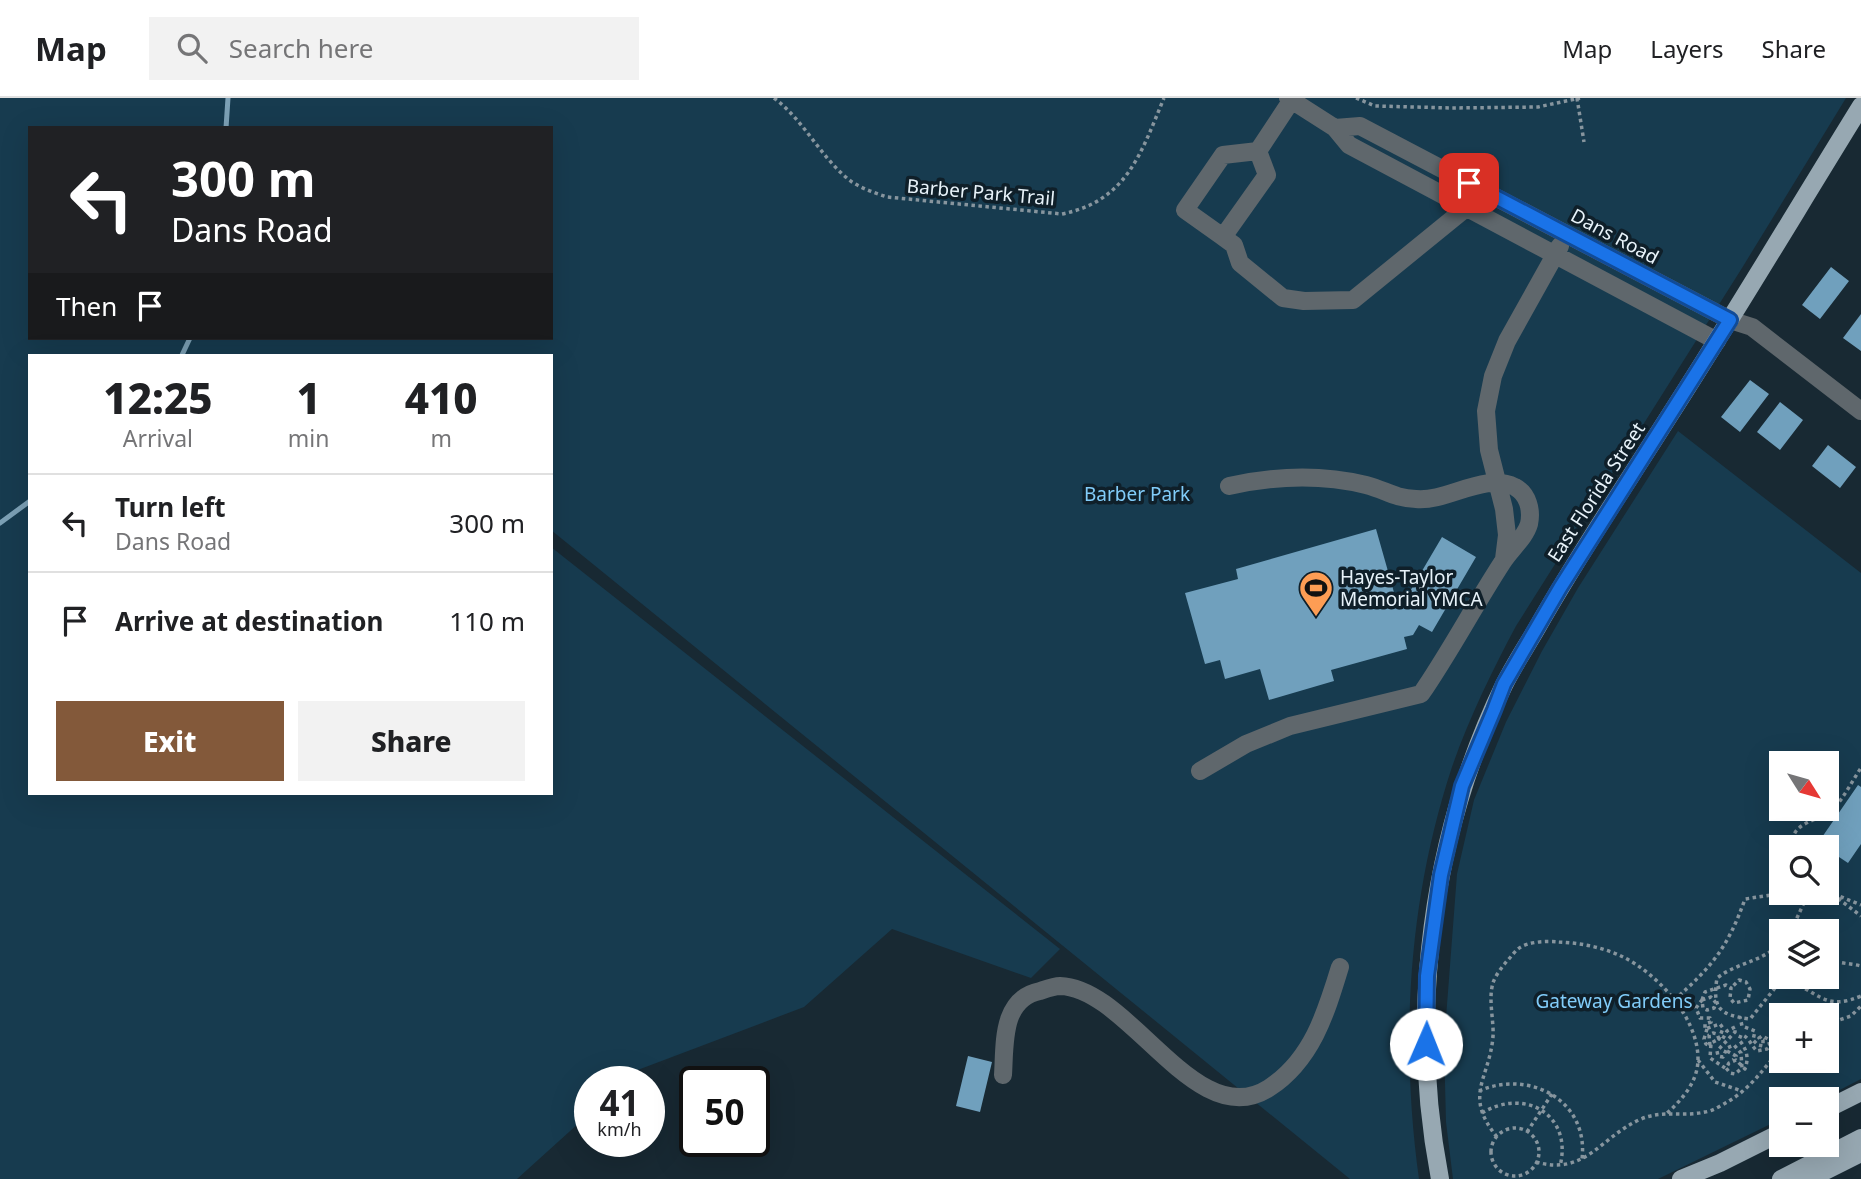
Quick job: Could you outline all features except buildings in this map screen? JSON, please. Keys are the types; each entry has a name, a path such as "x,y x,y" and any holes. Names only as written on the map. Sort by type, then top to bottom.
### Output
{"main road":[{"name":"East Florida Street","path":"1440,1179 1432,1138 1426,1044 1427,976 1441,875 1462,786 1504,684 1554,597 1717,341 1861,106"},
{"path":"1839,1103 1861,1092"},
{"path":"1681,1179 1769,1138"},
{"path":"1781,1179 1861,1138"},
{"path":"1809,1179 1861,1153"}],"street":[{"name":"Dans Road","path":"1298,101 1335,128 1349,145 1717,341"},
{"path":"1298,101 1258,150 1223,155 1185,210 1234,245 1240,263 1283,298 1304,302 1353,300 1466,208"},
{"name":"Dans Road","path":"1335,128 1360,126 1730,320 1752,327 1861,411"},
{"path":"1223,237 1267,175 1258,150"},
{"path":"1503,560 1507,535 1504,509 1489,450 1486,411 1493,376 1507,341 1567,234"},
{"path":"1200,771 1246,744 1290,726 1421,694 1503,560 1528,528 1531,513 1526,498 1516,487 1496,482 1422,500 1397,498 1368,486 1326,477 1254,480 1229,486"},
{"path":"1003,1075 1007,1023 1016,1002 1032,992 1061,986 1087,993 1110,1009 1186,1074 1216,1093 1239,1098 1258,1095 1281,1080 1300,1062 1326,1013 1340,967"}],"path":[{"name":"Barber Park Trail","path":"774,98 796,118 841,173 868,190 887,197 1062,214 1099,202 1115,190 1138,158 1164,98"},
{"path":"1356,98 1375,106 1452,108 1538,107 1578,98 1584,142"},
{"path":"1794,835 1812,818 1832,811 1861,768"},
{"path":"1674,1000 1704,974 1723,949 1737,923 1745,900 1769,896"},
{"path":"1839,896 1861,905"},
{"path":"1839,899 1861,916"},
{"path":"1497,1137 1486,1124 1479,1091 1493,1040 1492,984 1519,948 1545,941 1577,942 1602,949 1640,967 1674,1000 1693,1034 1698,1060 1688,1090 1680,1102 1667,1113"},
{"path":"1769,954 1732,967 1717,978 1714,996 1720,1008 1729,1016 1750,1019 1775,988 1797,984 1822,1000 1848,1001 1861,996"},
{"path":"1839,962 1861,966"},
{"path":"1739,980 1746,982 1750,989 1748,1000 1734,1003 1730,998 1731,988 1739,980"},
{"path":"1710,1046 1704,1039 1707,1029 1705,1024 1711,1022 1710,1018 1700,1018 1696,1008 1705,992 1726,985 1731,988"},
{"path":"1839,1020 1851,1016 1861,1006"},
{"path":"1719,1038 1717,1034 1709,1035 1710,1058 1730,1073 1735,1074 1742,1068 1745,1069 1746,1049 1739,1040 1741,1035 1747,1038 1757,1051 1767,1049 1770,1042 1762,1035 1759,1038 1764,1044 1758,1045 1753,1040 1755,1031 1742,1026 1740,1017"},
{"path":"1707,1029 1715,1025 1722,1026 1719,1038 1710,1046"},
{"path":"1719,1038 1722,1040 1727,1031 1735,1027 1735,1032 1717,1051 1718,1056 1723,1058 1730,1045 1738,1048 1742,1068"},
{"path":"1726,1068 1736,1056 1727,1051"},
{"path":"1698,1060 1715,1082 1742,1091"},
{"path":"1732,1062 1736,1060 1742,1068"},
{"path":"1536,1162 1560,1167 1582,1159 1623,1127 1646,1117 1667,1113 1707,1112 1731,1100 1761,1075 1769,1064"},
{"path":"1479,1091 1497,1084 1518,1083 1539,1087 1552,1094 1575,1121 1582,1140 1582,1159"},
{"path":"1527,1132 1552,1094"},
{"path":"1482,1113 1494,1106 1511,1102 1541,1110 1554,1123 1561,1139 1563,1148 1560,1167"},
{"path":"1517,1128 1536,1140 1536,1162 1525,1174 1502,1172 1496,1166 1491,1152 1497,1137 1517,1128"}],"green space":[{"name":"Barber Park","path":"0,98 1846,98 1516,626 1481,695 1459,749 1437,817 1426,868 1412,971 1410,1075 1419,1179 1350,1179 553,532 553,354 28,354 28,795 553,795 553,549 1060,949 1031,978 892,929 804,1007 648,1066 574,1066 574,1127 517,1179 0,1179"},
{"name":"Gateway Gardens","path":"1678,431 1861,573 1861,1079 1839,1090 1839,1087 1769,1087 1769,1125 1658,1179 1453,1179 1446,1122 1444,1044 1457,874 1474,800 1506,722 1578,588"}],"waterway":[{"path":"226,126 228,98"},
{"path":"182,354 189,340"},
{"path":"0,523 28,502"}],"place":[{"name":"Hayes-Taylor Memorial YMCA","path":"1316,618"}],"route":[{"path":"1426,1044 1427,976 1441,875 1462,786 1504,684 1560,588 1730,320 1469,183"}]}
